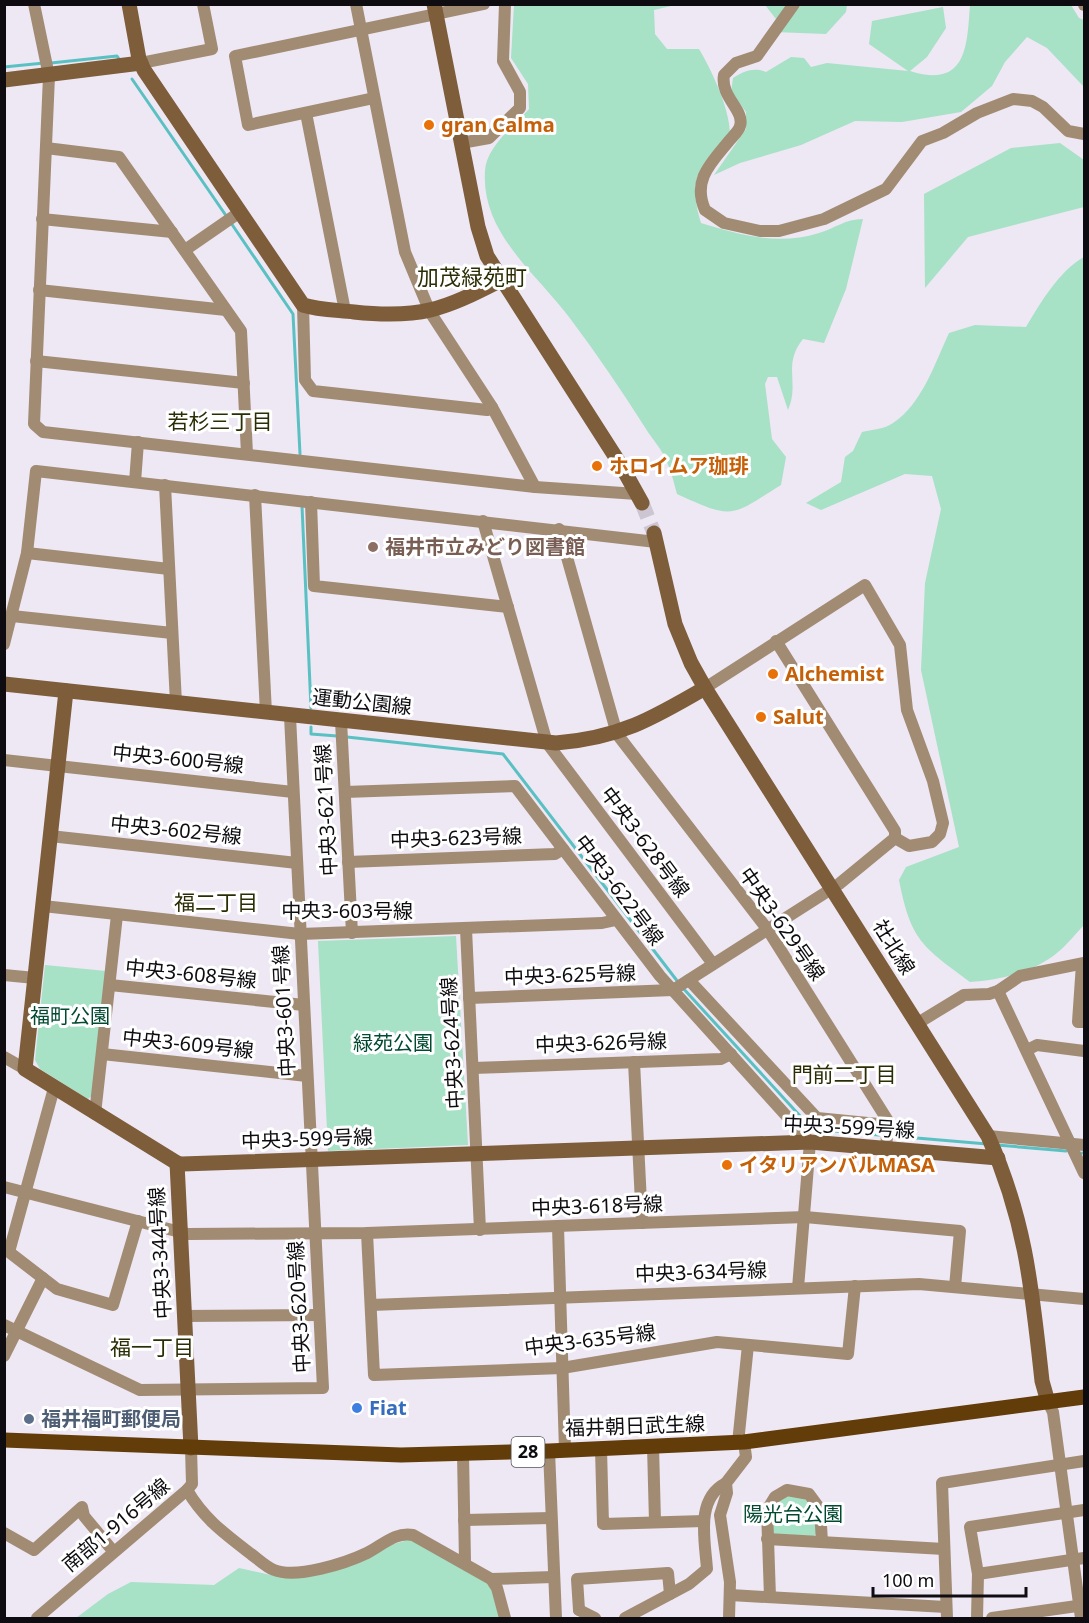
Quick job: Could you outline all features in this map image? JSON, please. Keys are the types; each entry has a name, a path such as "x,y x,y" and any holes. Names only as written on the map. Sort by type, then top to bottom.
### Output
{"main road":[{"name":"福井朝日武生線","path":"4,1440 401,1455 601,1449 741,1442 1084,1397"}],"street":[{"path":"34,4 47,67 46,148 34,424 37,429 640,498"},
{"path":"129,4 141,63 233,217 303,304 305,380 313,391 487,410 492,407"},
{"path":"4,81 47,67 141,63 212,49 203,4"},
{"path":"356,4 405,252 430,312 492,407 535,487"},
{"path":"374,98 248,124 235,56 362,29 435,9 484,4"},
{"path":"461,143 489,138 520,108 520,92 503,61 505,4"},
{"path":"794,4 757,56 736,63 724,75 723,88 740,117 740,127 703,174 700,192 705,210 724,223 760,231 779,231 824,219 874,197 886,189 922,141 944,133 977,112 1013,99 1032,101 1043,107 1068,131 1084,134"},
{"path":"435,9 478,227 487,256 640,498"},
{"path":"306,112 345,311"},
{"path":"46,148 119,157 241,331 247,454"},
{"path":"185,250 233,217"},
{"path":"42,219 172,232"},
{"path":"303,304 345,311 402,316 430,312 455,303 501,280"},
{"path":"39,290 226,310"},
{"path":"36,361 244,383"},
{"path":"135,482 138,442"},
{"path":"4,644 27,553 36,471 655,538"},
{"path":"165,485 176,703"},
{"path":"255,495 266,713"},
{"path":"311,502 314,586 508,607"},
{"path":"483,521 547,743"},
{"path":"559,529 617,734"},
{"name":"社北線","path":"655,538 675,624 691,663 918,1023 992,1145 1020,1224 1032,1294 1042,1381 1048,1402"},
{"path":"27,553 169,569"},
{"path":"705,688 866,585 900,645 907,710 933,781 943,822 940,834 932,842 909,846 895,838"},
{"path":"12,616 172,633"},
{"path":"776,641 895,831 895,838"},
{"name":"運動公園線","path":"4,684 547,743 572,742 617,734 654,718 705,688"},
{"path":"25,1069 66,691"},
{"name":"中央3-601号線","path":"290,716 311,1161"},
{"name":"中央3-621号線","path":"341,721 352,933"},
{"name":"中央3-629号線","path":"617,734 768,930 888,1121 888,1125"},
{"name":"中央3-628号線","path":"547,743 713,964"},
{"name":"中央3-600号線","path":"4,760 293,792"},
{"name":"中央3-622号線","path":"345,792 515,786 616,920 681,985 731,1054 810,1142"},
{"name":"中央3-602号線","path":"50,836 297,863"},
{"path":"886,1149 888,1125 817,1118 681,985 833,888 895,838"},
{"name":"中央3-623号線","path":"348,862 555,854 562,849"},
{"name":"中央3-603号線","path":"43,906 300,934 602,923 616,920"},
{"path":"95,1114 117,915"},
{"name":"中央3-624号線","path":"466,929 480,1230"},
{"path":"918,1023 964,995 998,991 1020,976 1083,963 1078,1022 1084,1022"},
{"path":"4,975 35,978"},
{"name":"中央3-608号線","path":"110,985 304,1005"},
{"name":"中央3-625号線","path":"469,998 681,985"},
{"path":"998,991 1084,1173"},
{"path":"1027,1050 1037,1045 1084,1051"},
{"name":"中央3-609号線","path":"102,1054 307,1076"},
{"name":"中央3-626号線","path":"473,1068 721,1059 731,1054"},
{"path":"4,1057 177,1163"},
{"path":"634,1062 642,1223"},
{"path":"54,1088 9,1252 57,1289 112,1305 138,1221"},
{"path":"798,1288 810,1142"},
{"name":"中央3-599号線","path":"177,1163 311,1161 810,1142 886,1149 992,1145"},
{"path":"992,1145 1070,1142 1084,1145"},
{"name":"中央3-620号線","path":"188,1389 323,1388 311,1161"},
{"name":"中央3-344号線","path":"177,1163 191,1448"},
{"name":"中央3-618号線","path":"4,1186 188,1234 480,1230 805,1217 960,1231 955,1287"},
{"path":"558,1227 565,1450"},
{"name":"中央3-635号線","path":"367,1233 374,1376 562,1368 717,1342 848,1354 855,1286"},
{"path":"4,1356 43,1278"},
{"name":"中央3-634号線","path":"371,1305 919,1284 1084,1299"},
{"path":"184,1316 319,1315"},
{"path":"4,1325 140,1390 188,1389"},
{"path":"625,1618 689,1584 707,1569 704,1521 712,1496 717,1488 726,1484 746,1457 741,1442 748,1345"},
{"path":"1048,1402 1053,1412 1067,1512 1079,1558 1081,1618"},
{"path":"653,1446 656,1522"},
{"name":"南部1-916号線","path":"37,1618 187,1490 192,1484 191,1448"},
{"path":"601,1449 603,1524 704,1521"},
{"path":"549,1451 556,1618"},
{"path":"463,1453 465,1562"},
{"path":"730,1595 946,1613 942,1483 1084,1461"},
{"path":"726,1484 727,1493 720,1515 730,1595 729,1618"},
{"path":"187,1490 199,1510 212,1524 273,1570 310,1570 340,1563 367,1553 402,1533 425,1541 491,1579 497,1588 505,1618"},
{"path":"770,1597 766,1510 769,1502 782,1492 794,1490 809,1494 820,1509 822,1542"},
{"path":"4,1533 34,1550 82,1507 84,1516 113,1551"},
{"path":"977,1618 978,1574 970,1527 1084,1510"},
{"path":"464,1520 551,1518"},
{"path":"767,1539 944,1549"},
{"path":"978,1574 1079,1558"},
{"path":"595,1618 575,1614 577,1579 668,1573 670,1594"},
{"path":"491,1579 553,1577"},
{"path":"992,1618 1082,1605"}],"green space":[{"path":"514,5 675,5 654,10 655,34 667,49 699,49 719,90 729,123 730,133 710,155 696,183 695,194 701,223 745,235 789,239 819,233 846,222 863,219 846,289 824,343 803,339 793,357 792,391 788,410 777,377 768,377 765,384 772,439 786,457 781,485 741,509 722,511 677,494 664,456 609,372 569,317 513,251 492,214 486,193 487,162 495,145 529,109 528,84 511,58"},
{"path":"765,5 788,5 776,19"},
{"path":"798,5 847,5 846,12 826,34 774,32"},
{"path":"970,5 1071,5 1079,18 1084,20 1084,87 1047,48 1027,37 1005,62 992,86 961,112 902,122 855,121 801,145 740,163 714,175 746,129 746,112 731,92 733,78 749,70 766,72 791,57 804,58 811,67 827,63 908,71 869,44 872,21 943,7 946,28 927,57 910,71 929,75 943,74 953,69 965,49"},
{"path":"1060,143 1084,160 1084,207 968,237 925,288 924,194 1011,148"},
{"path":"1084,257 1084,925 1062,949 1039,965 1005,977 970,982 930,950 914,930 908,917 899,880 906,867 959,847 921,670 925,583 941,509 932,476 905,474 821,510 806,503 841,482 845,457 853,451 862,432 890,425 912,405 927,382 949,333 975,325 1026,327 1044,298 1066,270"},
{"name":"緑苑公園","path":"456,936 468,1145 328,1151 318,941"},
{"name":"福町公園","path":"45,965 106,971 92,1096 88,1099 40,1069 35,1060"},
{"name":"陽光台公園","path":"801,1495 817,1510 817,1533 814,1536 773,1534 770,1511 783,1496"},
{"path":"412,1539 484,1581 493,1590 500,1618 76,1618 108,1594 131,1582 214,1585 239,1568 275,1576"}],"waterway":[{"path":"51,63 117,56 119,59"},
{"path":"4,67 44,63"},
{"path":"132,79 227,217"},
{"path":"231,223 293,314 300,454"},
{"path":"302,506 311,708"},
{"path":"311,727 311,734 337,736"},
{"path":"347,737 503,754 678,982"},
{"path":"682,987 812,1129 879,1135"},
{"path":"893,1136 987,1144"},
{"path":"997,1145 1066,1151"}],"tunnel":[{"path":"642,503 654,533"}],"place":[{"name":"gran Calma","path":"429,125"},
{"name":"ホロイムア珈琲","path":"597,466"},
{"name":"福井市立みどり図書館","path":"373,547"},
{"name":"Alchemist","path":"773,674"},
{"name":"Salut","path":"761,717"},
{"name":"イタリアンバルMASA","path":"727,1165"},
{"name":"Fiat","path":"357,1408"},
{"name":"福井福町郵便局","path":"29,1419"}],"district":[{"name":"加茂緑苑町","path":"472,277"},
{"name":"若杉三丁目","path":"220,422"},
{"name":"福二丁目","path":"216,903"},
{"name":"門前二丁目","path":"844,1075"},
{"name":"福一丁目","path":"152,1348"}]}
